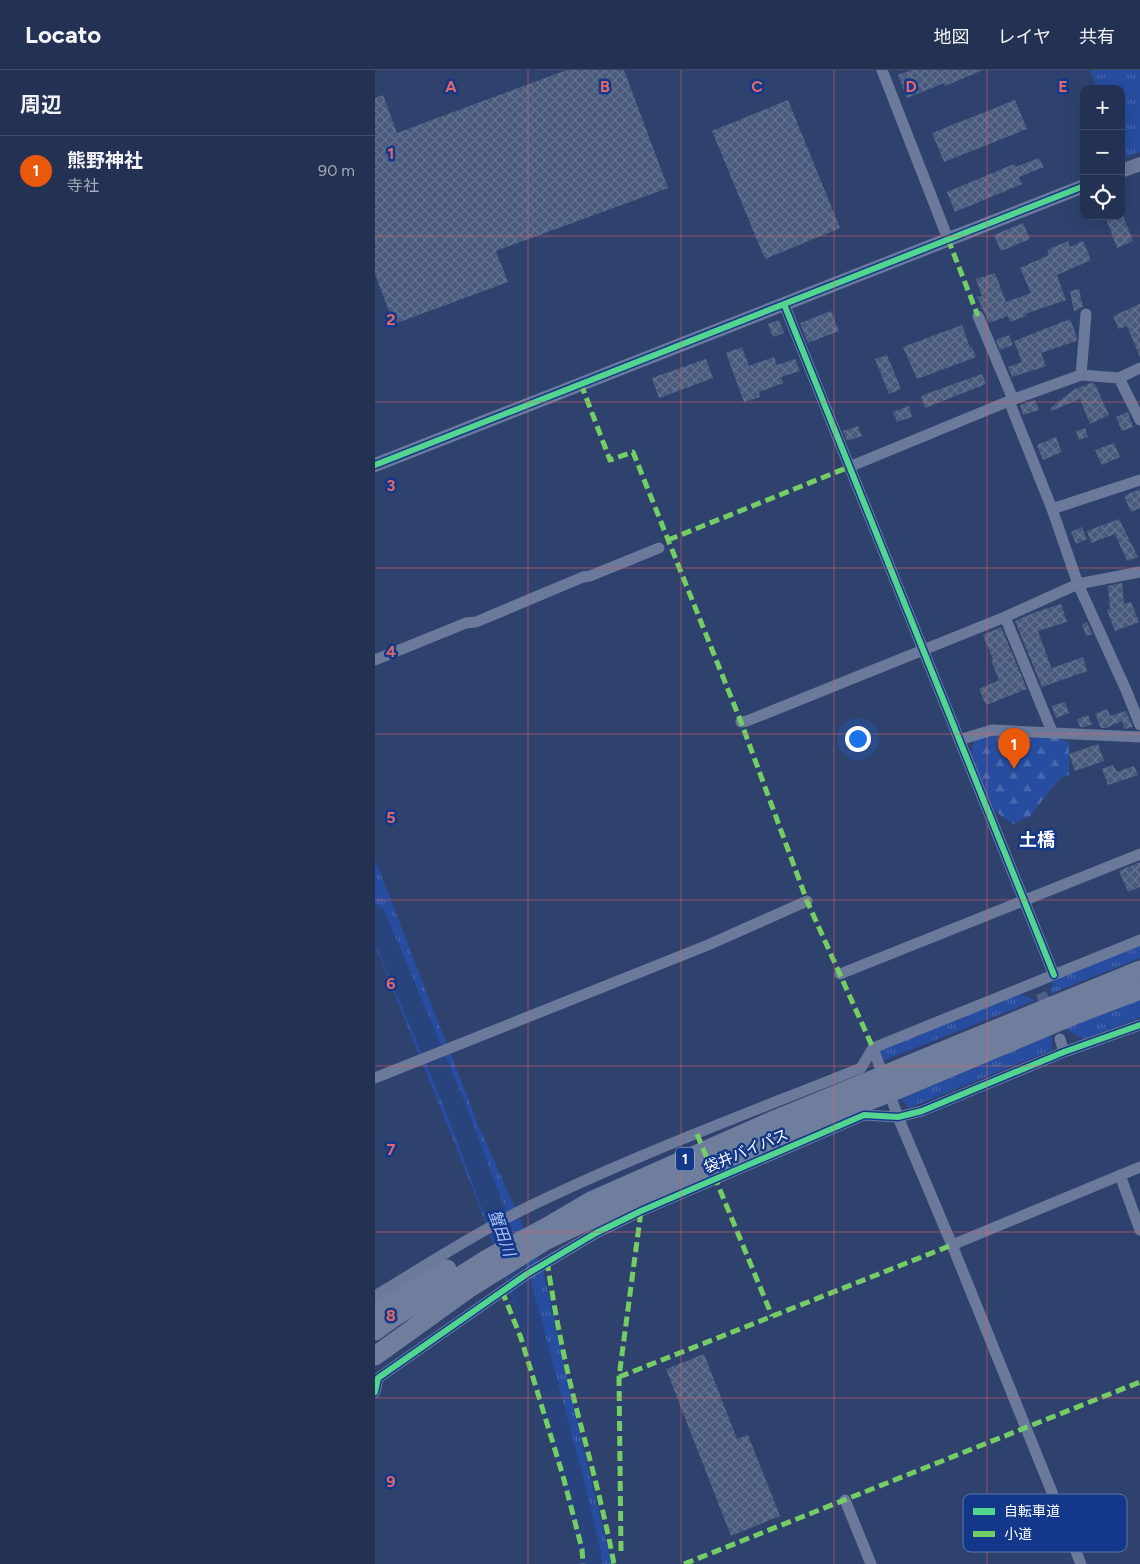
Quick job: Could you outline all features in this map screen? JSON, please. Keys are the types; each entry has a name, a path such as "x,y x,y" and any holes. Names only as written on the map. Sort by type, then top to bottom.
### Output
{"highway":[{"name":"袋井バイパス","path":"595,1209 765,1124 1140,970"},
{"name":"袋井バイパス","path":"595,1209 633,1199 781,1135 897,1090 1077,1014 1140,990"},
{"path":"375,1331 492,1264 595,1209"},
{"path":"375,1368 539,1220 595,1209"},
{"path":"375,1313 492,1264"},
{"path":"375,1356 467,1290 492,1264"}],"street":[{"path":"882,70 948,239"},
{"path":"1125,170 1140,164"},
{"path":"375,465 1080,188"},
{"path":"784,304 1054,975"},
{"path":"1081,376 1086,314"},
{"path":"978,316 1052,509 1078,584 1140,725"},
{"path":"849,467 1011,400 1081,376 1119,378 1140,368"},
{"path":"1119,378 1140,420"},
{"path":"1052,509 1140,480"},
{"path":"375,660 466,623 476,622 583,577 659,548"},
{"path":"741,722 747,722 1005,617 1078,584 1140,572"},
{"path":"1005,617 1053,734"},
{"path":"959,740 992,730 1140,738"},
{"path":"840,974 1140,854"},
{"path":"375,1078 708,945 807,901"},
{"path":"375,1392 378,1378 492,1264 525,1209 641,1155 861,1068 873,1048 1140,940"},
{"path":"1036,982 1041,993"},
{"path":"375,1296 492,1264 538,1268 596,1233 641,1210 864,1114 898,1117 922,1111 1064,1052 1140,1025"},
{"path":"1060,1039 1064,1052"},
{"path":"873,1048 898,1117 1053,1494"},
{"path":"952,1245 1140,1167"},
{"path":"1120,1176 1140,1230"},
{"path":"845,1500 871,1564"},
{"path":"1076,1552 1081,1564"}],"green space":[{"path":"1090,70 1140,70 1140,152 1126,157 1125,155 1125,85 1096,85"},
{"path":"977,734 1050,736 1069,742 1069,775 1060,778 1030,816 1013,824 995,811 974,777 971,752"},
{"path":"375,859 479,1127 543,1270 586,1460 612,1564 586,1564 585,1548 518,1314 476,1197 375,945"},
{"path":"1140,946 1140,958 1050,994 1054,979"},
{"path":"1019,994 1036,1000 880,1062 878,1046"},
{"path":"1140,1000 1140,1018 1083,1039 1064,1028"},
{"path":"1051,1035 1052,1050 909,1108 901,1099"}],"building":[{"path":"567,70 624,70 668,188 496,251 508,282 394,324 375,274 375,98 383,95 397,133"},
{"path":"911,70 983,70 945,86 944,83 907,98 898,75"},
{"path":"788,100 840,228 765,259 712,131"},
{"path":"1015,100 1027,129 944,162 932,133"},
{"path":"1039,158 1044,167 1019,177 1022,184 955,212 947,192 1014,164 1016,167"},
{"path":"1106,220 1125,220 1133,241 1117,248"},
{"path":"1023,223 1030,239 1001,251 994,235"},
{"path":"1068,241 1070,247 1083,241 1091,260 1057,275 1066,300 1025,314 1026,316 1010,322 1008,316 989,323 977,297 982,296 976,279 995,273 1006,302 1031,293 1020,268 1049,255 1047,250"},
{"path":"1079,289 1083,307 1074,311 1070,291"},
{"path":"1140,304 1140,357 1127,326 1119,329 1113,316"},
{"path":"831,311 839,331 808,343 800,323"},
{"path":"1070,319 1077,337 1076,341 1041,353 1046,366 1012,377 1008,367 1022,362 1014,341"},
{"path":"779,320 784,333 773,337 768,324"},
{"path":"962,325 970,348 972,347 976,357 917,379 903,347"},
{"path":"1009,335 1013,345 1000,350 996,340"},
{"path":"742,347 749,366 774,357 777,365 795,359 800,371 781,377 783,383 759,392 760,397 744,402 726,353"},
{"path":"887,355 901,389 889,394 875,359"},
{"path":"706,359 713,378 659,398 652,378"},
{"path":"982,374 986,384 925,408 921,397 923,395"},
{"path":"1091,383 1095,384 1109,415 1090,424 1080,399 1051,411 1050,409 1073,390"},
{"path":"1035,400 1039,410 1023,415 1020,405"},
{"path":"909,406 912,417 897,422 893,412"},
{"path":"1128,412 1133,427 1122,431 1116,417"},
{"path":"858,426 862,436 847,441 843,431"},
{"path":"1085,428 1088,437 1079,440 1076,431"},
{"path":"1056,437 1062,452 1043,460 1037,445"},
{"path":"1114,443 1120,457 1102,465 1095,450"},
{"path":"1140,489 1140,508 1131,512 1124,496"},
{"path":"1119,519 1138,557 1127,561 1115,534 1091,543 1087,531"},
{"path":"1082,527 1087,539 1076,544 1071,532"},
{"path":"1122,583 1124,604 1131,602 1139,622 1115,631 1107,610 1110,609 1108,586"},
{"path":"1061,604 1067,622 1038,631 1051,667 1083,657 1087,671 1042,687 1015,621"},
{"path":"1087,622 1092,634 1086,636 1082,624"},
{"path":"1001,627 1027,689 986,705 979,689 999,680 983,635"},
{"path":"1065,702 1069,713 1056,718 1052,706"},
{"path":"1107,709 1110,716 1126,711 1133,727 1124,729 1122,721 1106,728 1101,728 1095,714"},
{"path":"1088,715 1092,724 1080,727 1077,719"},
{"path":"1098,744 1104,761 1075,771 1069,754"},
{"path":"1113,765 1117,772 1134,766 1138,775 1108,785 1102,769"},
{"path":"1140,862 1140,887 1128,892 1119,871"},
{"path":"704,1354 737,1439 748,1435 780,1516 731,1536 666,1369"}],"waterway":[{"name":"蟹田川","path":"375,915 457,1111 520,1281 572,1476 592,1564"}],"tunnel":[{"path":"1041,993 1049,1012"}],"marked path":[{"path":"948,239 978,316"},
{"path":"581,384 610,460 633,452 741,722 807,901 873,1048"},
{"path":"668,540 849,467"},
{"path":"697,1134 772,1316"},
{"path":"621,1551 619,1377 641,1211"},
{"path":"619,1377 952,1245"},
{"path":"547,1261 558,1328 614,1564"},
{"path":"502,1291 521,1338 563,1476 582,1549 583,1564"},
{"path":"684,1564 1140,1382"}],"cycle path":[{"path":"375,465 1080,188"},
{"path":"784,304 1054,975"},
{"path":"375,1392 378,1378 527,1274 596,1233 641,1211 864,1115 898,1117 922,1111 1064,1052 1140,1025"}],"place":[{"name":"熊野神社","path":"1014,769"}],"district":[{"name":"土橋","path":"1037,840"}]}
